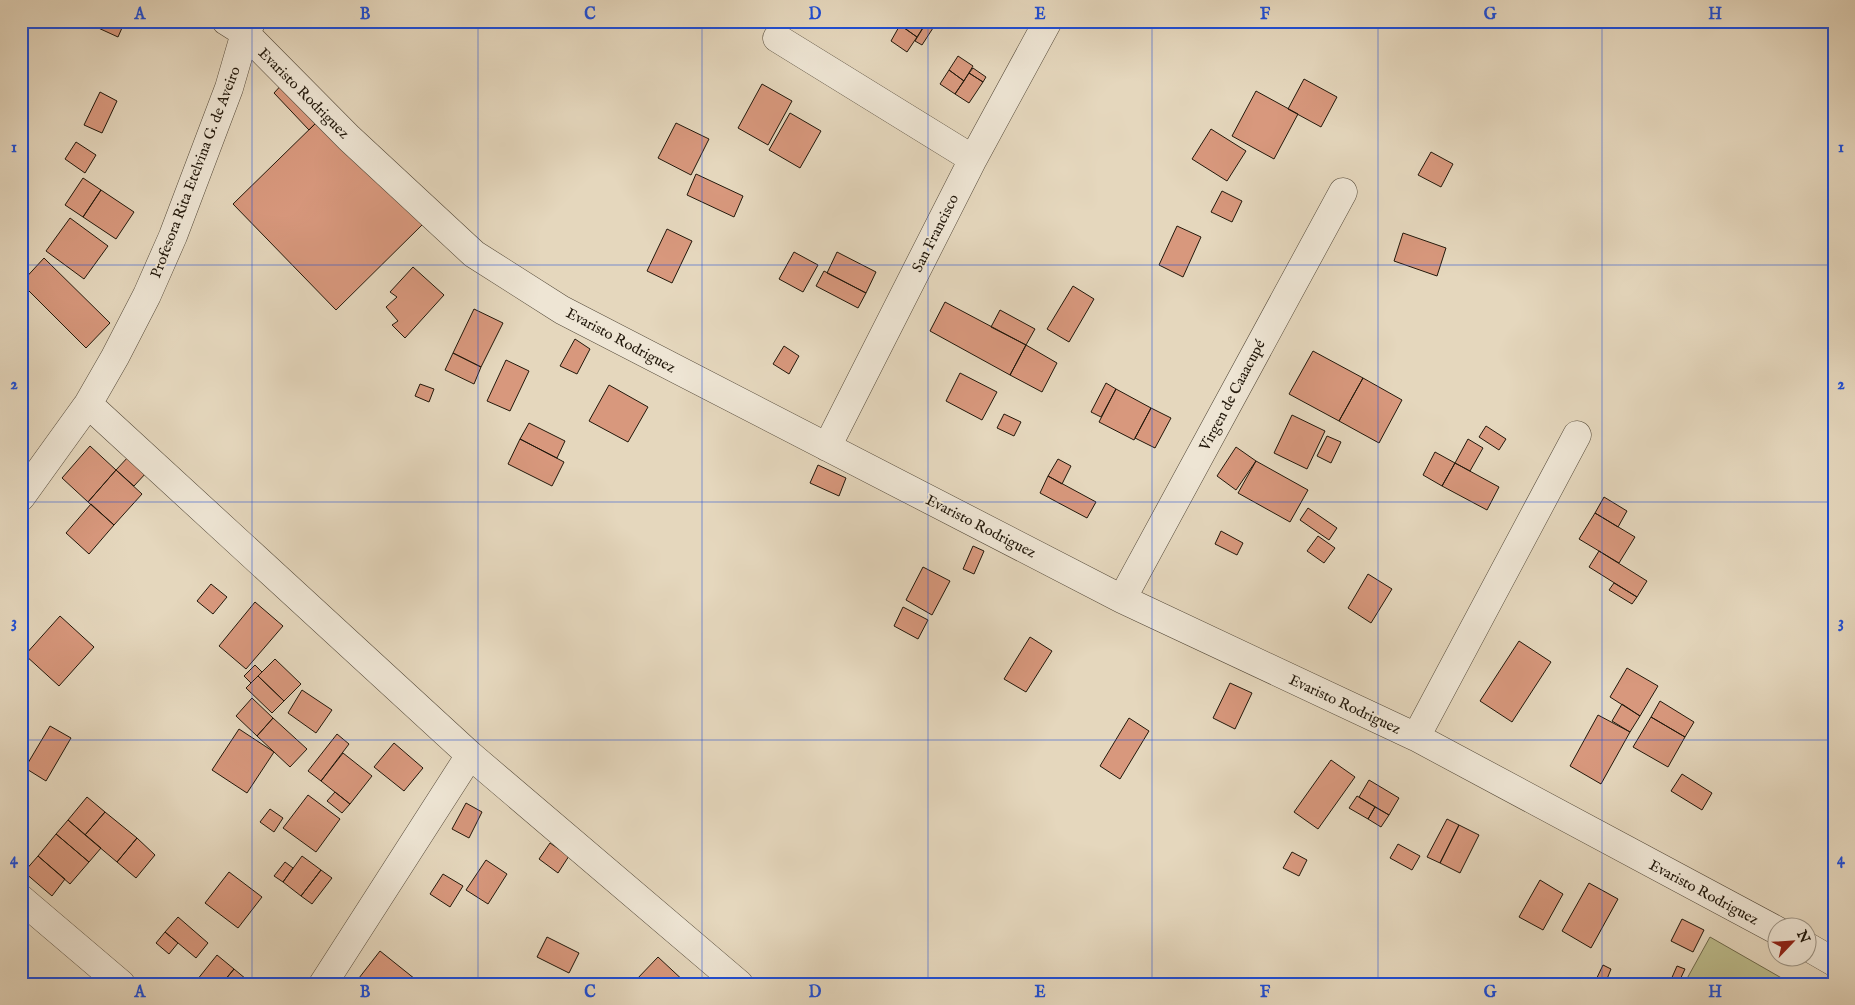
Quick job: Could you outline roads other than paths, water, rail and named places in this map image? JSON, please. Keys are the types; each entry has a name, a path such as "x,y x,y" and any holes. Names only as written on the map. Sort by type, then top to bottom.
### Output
{"street":[{"name":"San Francisco","path":"827,447 973,159 1048,21"},
{"name":"Profesora Rita Etelvina G. de Aveiro","path":"21,497 88,404 115,357 173,236 229,88 241,25"},
{"name":"Evaristo Rodriguez","path":"241,25 349,138 474,254 562,310 1122,599 1416,737 1768,926"},
{"path":"777,38 973,159"},
{"name":"Virgen de Caaacupé","path":"1122,599 1342,192"},
{"path":"88,404 470,755 739,984"},
{"path":"1416,737 1577,435"},
{"path":"323,984 470,755"},
{"path":"21,899 122,984"},
{"path":"1818,953 1834,962"}]}
